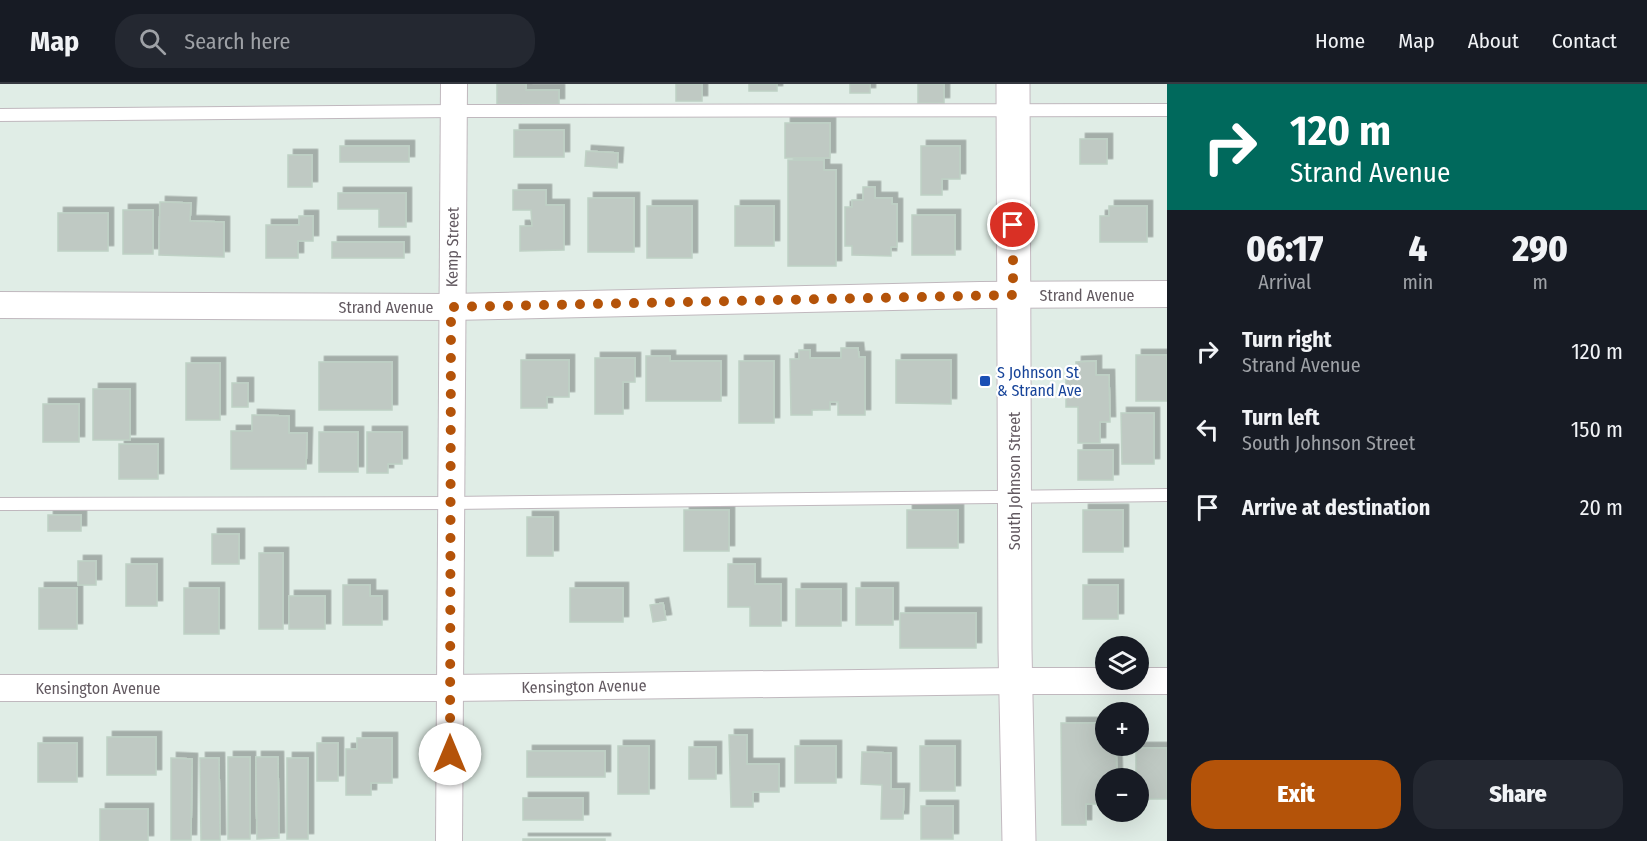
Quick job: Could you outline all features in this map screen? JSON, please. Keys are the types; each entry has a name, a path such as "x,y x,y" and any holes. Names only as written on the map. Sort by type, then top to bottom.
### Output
{"street":[{"name":"Kemp Street","path":"449,841 454,84"},
{"name":"South Johnson Street","path":"1013,97 1014,497 1019,841"},
{"name":"Strand Avenue","path":"0,304 451,307 1167,294"},
{"name":"Kensington Avenue","path":"0,688 450,688 1167,681"}],"lane":[{"path":"0,114 454,111 1013,97 1167,110"},
{"path":"0,504 452,503 1167,495"}],"building":[{"path":"497,84 526,84 526,90 559,90 559,104 497,104"},
{"path":"676,84 702,84 702,101 676,101"},
{"path":"749,84 777,84 777,91 749,91"},
{"path":"850,84 870,84 870,93 850,93"},
{"path":"918,84 944,84 944,103 918,103"},
{"path":"785,123 830,123 830,158 785,158"},
{"path":"514,130 564,130 564,157 514,157"},
{"path":"1080,139 1107,139 1107,164 1080,164"},
{"path":"340,146 409,146 409,162 340,162"},
{"path":"921,146 960,146 960,179 942,179 942,195 921,195"},
{"path":"586,151 618,153 617,168 585,166"},
{"path":"288,155 312,155 312,187 288,187"},
{"path":"788,160 824,160 824,170 836,170 836,266 788,266"},
{"path":"863,187 875,187 875,198 892,198 892,204 897,204 897,247 891,247 891,256 852,255 852,246 845,246 845,207 852,207 852,200 863,200"},
{"path":"513,190 546,190 546,205 564,205 564,250 520,251 520,226 532,226 531,210 513,210"},
{"path":"338,193 406,193 406,227 379,227 379,209 338,209"},
{"path":"588,198 634,198 634,252 588,252"},
{"path":"160,202 191,203 190,221 224,222 224,257 159,255"},
{"path":"647,206 692,206 692,258 647,258"},
{"path":"735,206 774,206 774,246 735,246"},
{"path":"1109,206 1147,206 1147,242 1100,242 1100,216 1109,216"},
{"path":"123,210 153,210 153,254 123,254"},
{"path":"58,213 108,213 108,251 58,251"},
{"path":"912,215 955,215 955,255 912,255"},
{"path":"299,216 313,216 313,241 298,241 298,258 266,258 266,225 299,225"},
{"path":"332,242 404,242 404,258 332,258"},
{"path":"841,348 858,348 859,357 865,357 865,415 838,415 838,402 830,402 830,410 812,410 812,415 791,415 790,359 799,359 799,350 810,350 810,358 841,358"},
{"path":"1136,355 1167,355 1167,401 1136,401"},
{"path":"646,356 670,356 670,361 721,361 721,401 646,401"},
{"path":"595,358 635,358 635,382 623,382 623,414 595,414"},
{"path":"521,360 569,360 569,397 547,397 547,408 521,408"},
{"path":"896,360 951,360 951,404 896,403"},
{"path":"739,361 774,361 774,423 739,423"},
{"path":"1096,361 1096,375 1109,375 1110,422 1100,422 1100,443 1078,443 1078,407 1066,407 1066,375 1076,375 1076,362"},
{"path":"319,362 392,362 392,410 319,410"},
{"path":"186,363 220,363 220,420 186,420"},
{"path":"232,383 248,383 248,407 232,407"},
{"path":"93,389 130,389 130,440 93,440"},
{"path":"43,404 79,404 79,442 43,442"},
{"path":"1121,413 1154,413 1154,464 1122,464"},
{"path":"252,415 289,416 289,433 307,433 306,469 231,469 231,431 252,431"},
{"path":"319,432 358,432 358,472 319,472"},
{"path":"367,432 402,432 402,464 388,464 388,473 367,473"},
{"path":"119,444 158,444 158,479 119,479"},
{"path":"1078,450 1113,450 1113,480 1078,480"},
{"path":"684,510 729,510 729,551 684,551"},
{"path":"907,510 958,510 958,548 907,548"},
{"path":"1083,510 1123,510 1123,552 1083,552"},
{"path":"48,515 81,515 81,531 48,531"},
{"path":"527,517 553,517 553,556 527,556"},
{"path":"212,534 239,534 239,564 212,564"},
{"path":"259,553 283,553 283,629 259,629"},
{"path":"78,561 96,561 96,585 78,585"},
{"path":"126,564 157,564 157,606 126,606"},
{"path":"728,564 755,564 755,584 781,584 781,626 750,626 750,607 728,607"},
{"path":"343,585 370,585 370,596 382,596 382,625 343,625"},
{"path":"1083,585 1118,585 1118,619 1083,619"},
{"path":"39,588 77,588 77,629 39,629"},
{"path":"184,588 219,588 219,634 184,634"},
{"path":"570,588 623,588 623,622 570,622"},
{"path":"856,588 893,588 893,625 856,625"},
{"path":"796,589 841,589 841,626 796,626"},
{"path":"289,596 325,596 325,629 289,629"},
{"path":"663,603 666,620 653,622 650,605"},
{"path":"900,613 976,613 976,648 900,648"},
{"path":"1061,723 1095,723 1095,756 1116,756 1117,768 1095,768 1095,804 1086,804 1086,825 1062,825"},
{"path":"729,735 747,735 747,764 779,764 779,792 753,792 753,807 731,807"},
{"path":"107,737 156,737 156,775 107,775"},
{"path":"357,738 392,738 392,783 371,783 371,795 346,795 346,749 357,749"},
{"path":"38,743 77,743 77,782 38,782"},
{"path":"317,743 338,743 338,781 317,781"},
{"path":"618,746 649,746 649,794 618,794"},
{"path":"795,746 836,746 836,783 795,783"},
{"path":"920,746 955,746 955,791 920,791"},
{"path":"689,747 716,747 716,779 689,779"},
{"path":"1149,748 1167,748 1167,799 1149,799 1149,768 1136,768 1136,756 1149,756"},
{"path":"527,751 605,751 605,777 527,777"},
{"path":"862,752 891,753 891,789 904,789 903,819 881,819 882,785 861,784"},
{"path":"228,757 250,757 250,839 228,839"},
{"path":"256,757 278,757 279,838 257,839"},
{"path":"171,758 192,759 191,840 171,840"},
{"path":"200,758 219,758 220,840 201,840"},
{"path":"287,758 308,758 308,839 287,839"},
{"path":"523,798 583,798 583,820 523,820"},
{"path":"921,806 953,806 953,839 921,839"},
{"path":"100,809 148,809 148,841 100,841"},
{"path":"523,839 605,839 605,841 523,841"}],"place":[{"name":"S Johnson St & Strand Ave","path":"985,381"}],"route":[{"path":"450,754 451,307 1013,295 1013,225"}]}
